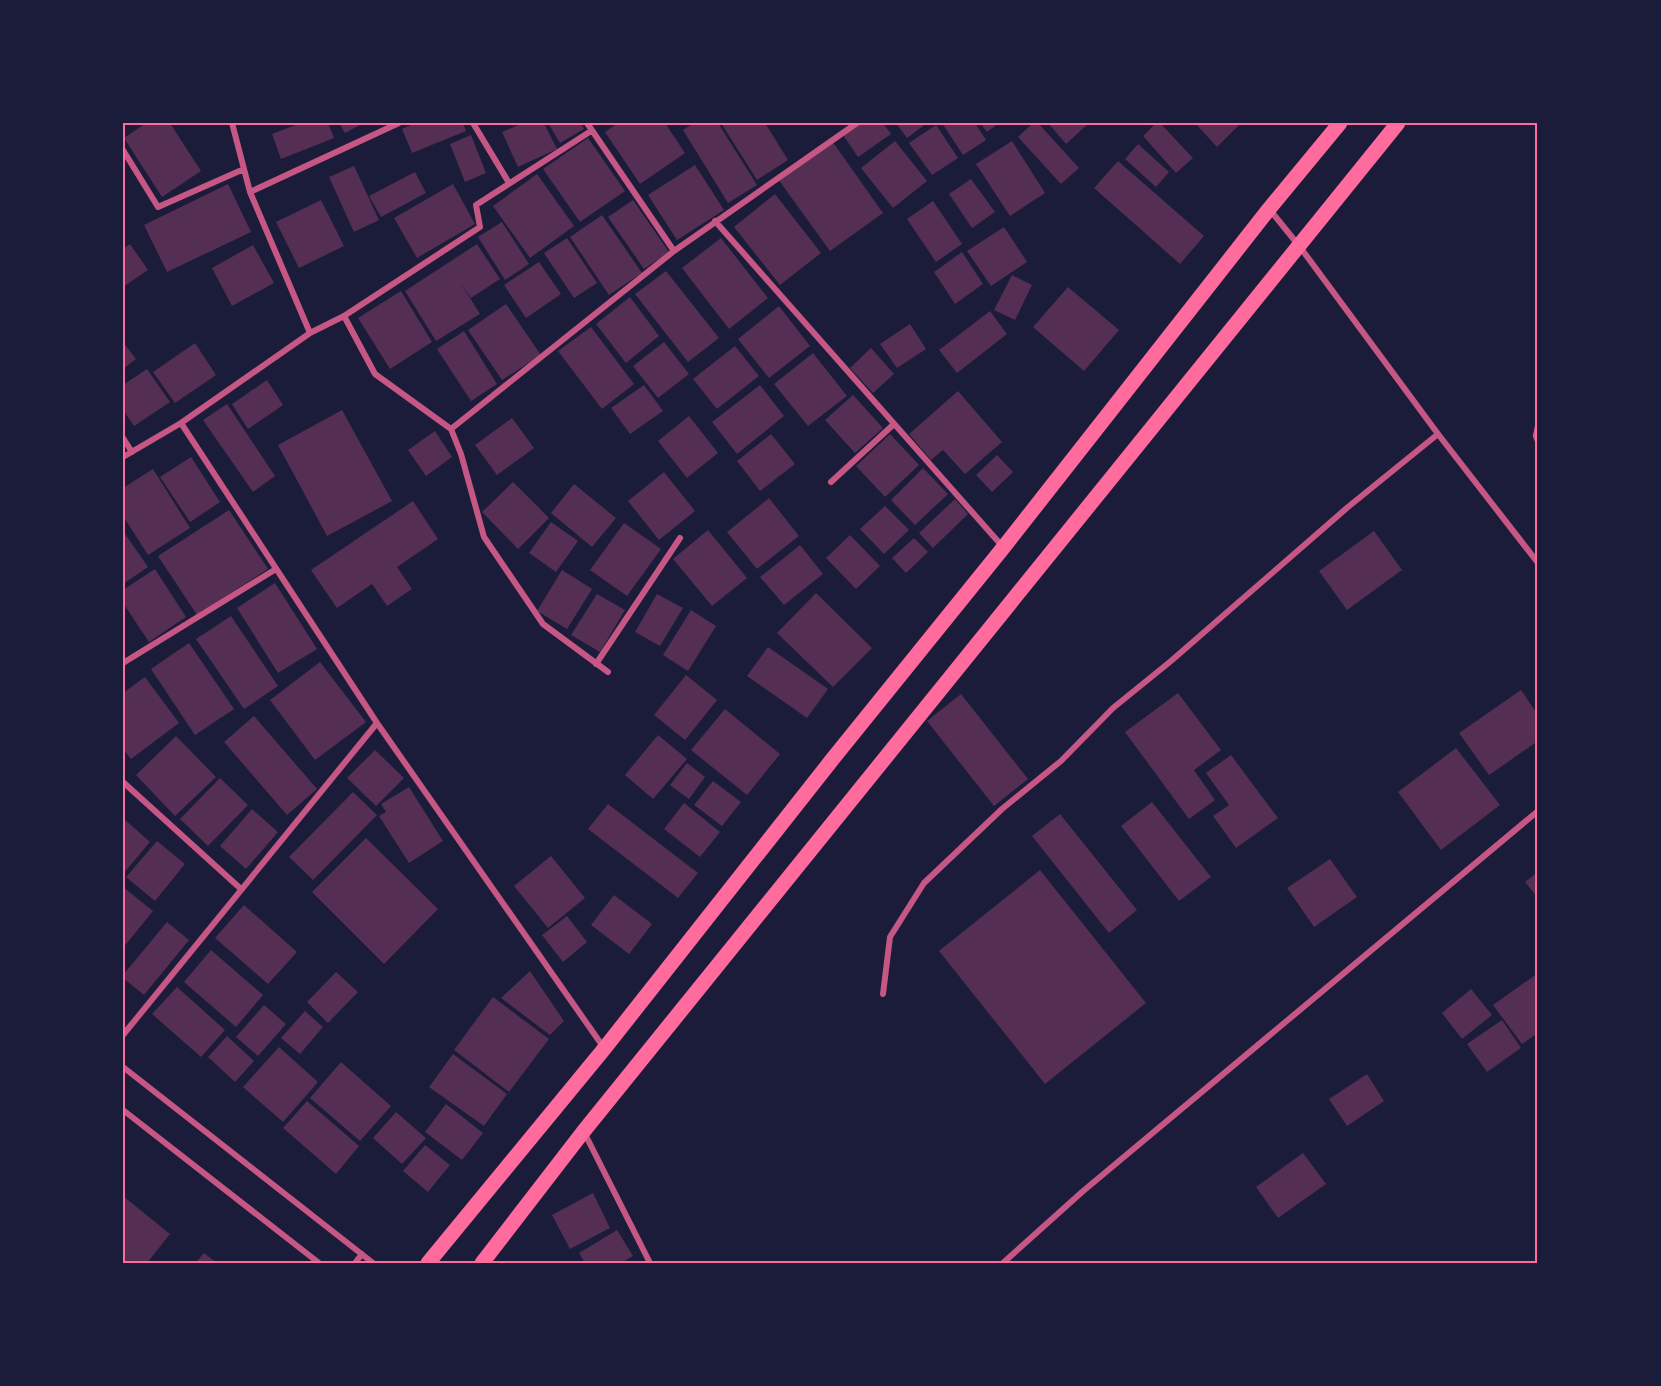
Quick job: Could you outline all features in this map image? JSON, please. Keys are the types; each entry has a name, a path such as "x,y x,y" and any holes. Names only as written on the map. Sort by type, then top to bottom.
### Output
{"main road":[{"path":"428,1263 604,1049 1003,548 1269,209 1340,123"},
{"path":"482,1263 583,1132 1398,123"}],"street":[{"path":"232,123 250,192 310,333"},
{"path":"250,192 399,123"},
{"path":"473,123 508,183"},
{"path":"587,123 674,251"},
{"path":"451,429 674,251 857,123"},
{"path":"123,457 181,423 310,333 344,316 480,227 476,205 591,131"},
{"path":"123,150 158,207 244,169"},
{"path":"1269,209 1538,563"},
{"path":"715,222 1003,548"},
{"path":"344,316 375,374 451,429 461,454 484,537 543,624 608,672"},
{"path":"181,423 377,723 604,1049"},
{"path":"831,482 894,424"},
{"path":"883,994 890,937 924,883 1002,809 1061,761 1113,708 1171,661 1348,507 1438,434"},
{"path":"123,438 132,452"},
{"path":"596,664 680,538"},
{"path":"123,663 276,569"},
{"path":"123,1035 377,723"},
{"path":"123,782 241,889"},
{"path":"1004,1263 1082,1192 1538,811"},
{"path":"123,1067 374,1263"},
{"path":"123,1110 318,1263"},
{"path":"583,1132 650,1263"},
{"path":"355,1263 362,1254"}],"lane":[{"path":"1538,422 1535,436 1538,443"}],"building":[{"path":"146,123 170,123 201,171 162,197 124,138"},
{"path":"301,123 328,123 334,138 281,159 272,134"},
{"path":"339,123 359,123 360,125 345,133"},
{"path":"415,123 463,123 466,131 412,153 402,129"},
{"path":"523,123 544,123 557,149 518,167 502,132"},
{"path":"548,123 581,123 584,129 560,143"},
{"path":"618,123 665,123 685,153 640,184 605,132"},
{"path":"694,123 718,123 757,185 728,203 683,130"},
{"path":"721,123 765,123 788,160 757,180"},
{"path":"860,123 883,123 891,134 858,157 843,135"},
{"path":"896,123 927,123 907,138"},
{"path":"942,123 975,123 986,140 963,155"},
{"path":"980,123 999,123 987,132"},
{"path":"1033,123 1038,123 1079,168 1061,184 1018,137"},
{"path":"1048,123 1089,123 1066,144"},
{"path":"1156,123 1160,123 1193,158 1176,173 1143,136"},
{"path":"1195,123 1241,123 1217,147"},
{"path":"936,125 958,158 932,175 909,143"},
{"path":"471,135 486,173 465,182 450,144"},
{"path":"588,138 625,191 580,222 543,169"},
{"path":"832,141 883,213 830,251 778,179"},
{"path":"895,141 927,181 893,208 861,168"},
{"path":"1012,141 1045,193 1010,216 976,164"},
{"path":"1138,144 1169,172 1156,187 1125,159"},
{"path":"1118,161 1204,236 1180,264 1094,188"},
{"path":"695,165 724,210 677,240 648,195"},
{"path":"354,166 379,220 354,232 329,177"},
{"path":"415,172 426,193 381,217 369,196"},
{"path":"537,174 574,226 530,258 493,206"},
{"path":"971,179 995,212 972,228 949,194"},
{"path":"228,184 251,232 167,272 144,225"},
{"path":"453,184 475,224 417,258 394,218"},
{"path":"775,194 821,253 780,285 734,227"},
{"path":"321,200 344,246 299,268 276,222"},
{"path":"633,200 669,252 644,269 608,217"},
{"path":"933,201 962,244 936,262 907,219"},
{"path":"602,215 642,273 609,295 570,237"},
{"path":"502,222 529,264 505,280 478,237"},
{"path":"1004,227 1027,262 991,286 967,251"},
{"path":"567,238 597,283 574,298 544,253"},
{"path":"721,238 768,298 729,329 682,268"},
{"path":"130,244 148,270 123,287 123,249"},
{"path":"477,244 500,279 471,298 460,282 480,314 436,341 405,291"},
{"path":"253,245 274,283 232,306 212,268"},
{"path":"962,252 983,284 955,304 934,272"},
{"path":"539,262 561,294 526,318 504,285"},
{"path":"666,271 719,338 688,362 635,294"},
{"path":"1012,275 1032,285 1015,320 994,310"},
{"path":"1068,287 1119,330 1084,371 1033,327"},
{"path":"401,291 432,342 390,369 358,318"},
{"path":"630,297 659,336 626,363 596,324"},
{"path":"506,304 541,355 502,380 468,330"},
{"path":"779,306 810,346 769,378 738,339"},
{"path":"990,311 1007,334 957,373 939,350"},
{"path":"910,324 926,349 897,368 880,344"},
{"path":"591,327 634,384 602,409 558,351"},
{"path":"464,331 497,384 471,401 437,349"},
{"path":"123,342 136,359 123,369"},
{"path":"664,342 689,374 658,398 633,366"},
{"path":"195,343 216,375 175,403 153,372"},
{"path":"735,346 759,376 717,409 693,379"},
{"path":"871,348 894,374 873,393 850,368"},
{"path":"813,353 847,396 808,426 774,384"},
{"path":"147,369 170,402 134,426 123,410 123,385"},
{"path":"267,380 283,405 248,429 232,404"},
{"path":"644,385 663,411 630,434 611,408"},
{"path":"760,385 784,416 737,454 712,422"},
{"path":"958,391 1002,442 965,474 943,450 931,460 909,434"},
{"path":"853,395 883,428 855,453 825,420"},
{"path":"227,404 275,476 253,492 203,420"},
{"path":"342,410 392,501 327,536 278,445"},
{"path":"689,416 718,453 687,478 658,441"},
{"path":"512,418 534,448 497,475 475,445"},
{"path":"435,431 452,457 426,476 408,450"},
{"path":"771,434 795,464 760,491 737,461"},
{"path":"890,434 919,465 885,497 856,466"},
{"path":"997,455 1013,472 992,492 976,475"},
{"path":"191,457 220,502 190,522 160,477"},
{"path":"923,468 948,494 915,525 891,500"},
{"path":"153,469 190,528 148,555 123,516 123,488"},
{"path":"664,472 695,511 659,540 628,501"},
{"path":"513,482 549,518 518,549 482,512"},
{"path":"574,484 616,518 592,547 551,513"},
{"path":"769,498 799,536 757,569 727,532"},
{"path":"955,499 968,514 933,548 919,533"},
{"path":"413,501 438,539 397,567 412,589 387,606 372,584 337,608 311,570"},
{"path":"885,506 909,530 884,554 860,529"},
{"path":"229,510 268,569 197,615 158,556"},
{"path":"551,522 578,541 556,572 529,553"},
{"path":"624,523 661,549 627,596 590,570"},
{"path":"708,530 747,578 712,606 673,559"},
{"path":"123,531 148,567 123,584"},
{"path":"1374,531 1402,570 1347,610 1319,571"},
{"path":"850,535 880,566 856,589 826,558"},
{"path":"914,538 928,552 906,573 892,558"},
{"path":"800,545 823,574 784,605 760,577"},
{"path":"155,569 186,617 149,642 123,603 123,590"},
{"path":"562,570 592,589 567,629 537,611"},
{"path":"275,583 317,649 278,673 237,608"},
{"path":"816,593 872,648 833,687 777,633"},
{"path":"597,594 625,610 600,652 571,635"},
{"path":"657,594 683,608 660,646 635,632"},
{"path":"691,610 716,626 688,671 663,655"},
{"path":"231,616 278,686 244,709 196,639"},
{"path":"189,643 234,709 195,735 151,669"},
{"path":"768,647 828,689 807,718 747,676"},
{"path":"320,662 366,722 315,760 270,700"},
{"path":"686,675 717,700 685,740 654,715"},
{"path":"145,677 179,723 131,759 123,749 123,693"},
{"path":"1521,690 1538,715 1538,741 1489,775 1459,733"},
{"path":"1178,693 1221,750 1194,770 1215,800 1189,819 1125,732"},
{"path":"961,694 1028,779 994,806 927,721"},
{"path":"725,709 780,754 747,795 691,750"},
{"path":"254,716 317,789 287,815 224,742"},
{"path":"658,735 687,759 653,799 625,775"},
{"path":"176,736 216,777 175,816 136,775"},
{"path":"1456,748 1500,805 1441,850 1398,792"},
{"path":"375,750 404,778 376,806 347,778"},
{"path":"1231,755 1278,818 1236,848 1213,816 1229,805 1206,773"},
{"path":"687,763 705,777 689,799 670,785"},
{"path":"220,778 248,805 208,846 180,819"},
{"path":"713,781 741,802 722,826 694,805"},
{"path":"409,787 443,841 409,863 379,816 386,812 381,804"},
{"path":"353,792 377,815 313,880 289,857"},
{"path":"1152,802 1211,877 1179,901 1121,826"},
{"path":"684,803 720,832 700,857 664,829"},
{"path":"608,804 698,873 678,898 588,829"},
{"path":"252,809 278,832 246,869 220,846"},
{"path":"1060,814 1137,910 1109,933 1032,836"},
{"path":"123,818 150,842 123,874"},
{"path":"366,838 438,909 384,964 312,892"},
{"path":"157,841 185,864 155,901 126,877"},
{"path":"551,856 585,898 548,928 514,886"},
{"path":"1330,859 1357,897 1314,927 1287,888"},
{"path":"1040,870 1146,1003 1045,1084 939,951"},
{"path":"1538,872 1538,898 1525,882"},
{"path":"123,887 153,911 123,948"},
{"path":"614,895 652,924 629,954 591,925"},
{"path":"244,905 297,952 268,984 215,938"},
{"path":"567,916 587,942 563,962 542,935"},
{"path":"167,922 189,940 144,995 123,978 123,975"},
{"path":"211,950 263,995 236,1027 184,982"},
{"path":"530,971 564,1021 550,1035 501,998"},
{"path":"336,972 358,992 328,1023 307,1002"},
{"path":"1538,973 1538,1033 1522,1044 1493,1005"},
{"path":"177,987 225,1030 201,1057 152,1014"},
{"path":"1471,989 1492,1015 1462,1039 1442,1013"},
{"path":"493,997 549,1039 509,1092 454,1050"},
{"path":"264,1005 286,1024 258,1056 236,1037"},
{"path":"305,1011 323,1027 300,1054 281,1038"},
{"path":"1502,1020 1521,1048 1487,1072 1467,1044"},
{"path":"227,1036 254,1061 235,1082 208,1057"},
{"path":"279,1047 318,1082 283,1122 243,1087"},
{"path":"453,1054 507,1094 484,1126 429,1087"},
{"path":"341,1062 391,1106 360,1141 310,1098"},
{"path":"1367,1074 1384,1101 1347,1126 1329,1099"},
{"path":"307,1101 359,1146 336,1174 283,1128"},
{"path":"446,1104 483,1133 462,1160 425,1132"},
{"path":"396,1112 426,1138 402,1164 373,1138"},
{"path":"425,1145 450,1165 428,1192 403,1171"},
{"path":"1303,1153 1326,1184 1278,1218 1256,1187"},
{"path":"593,1193 610,1228 570,1249 552,1215"},
{"path":"123,1196 170,1234 147,1263 123,1263"},
{"path":"617,1230 633,1256 621,1263 585,1263 579,1253"},
{"path":"204,1253 217,1263 195,1263"}]}
